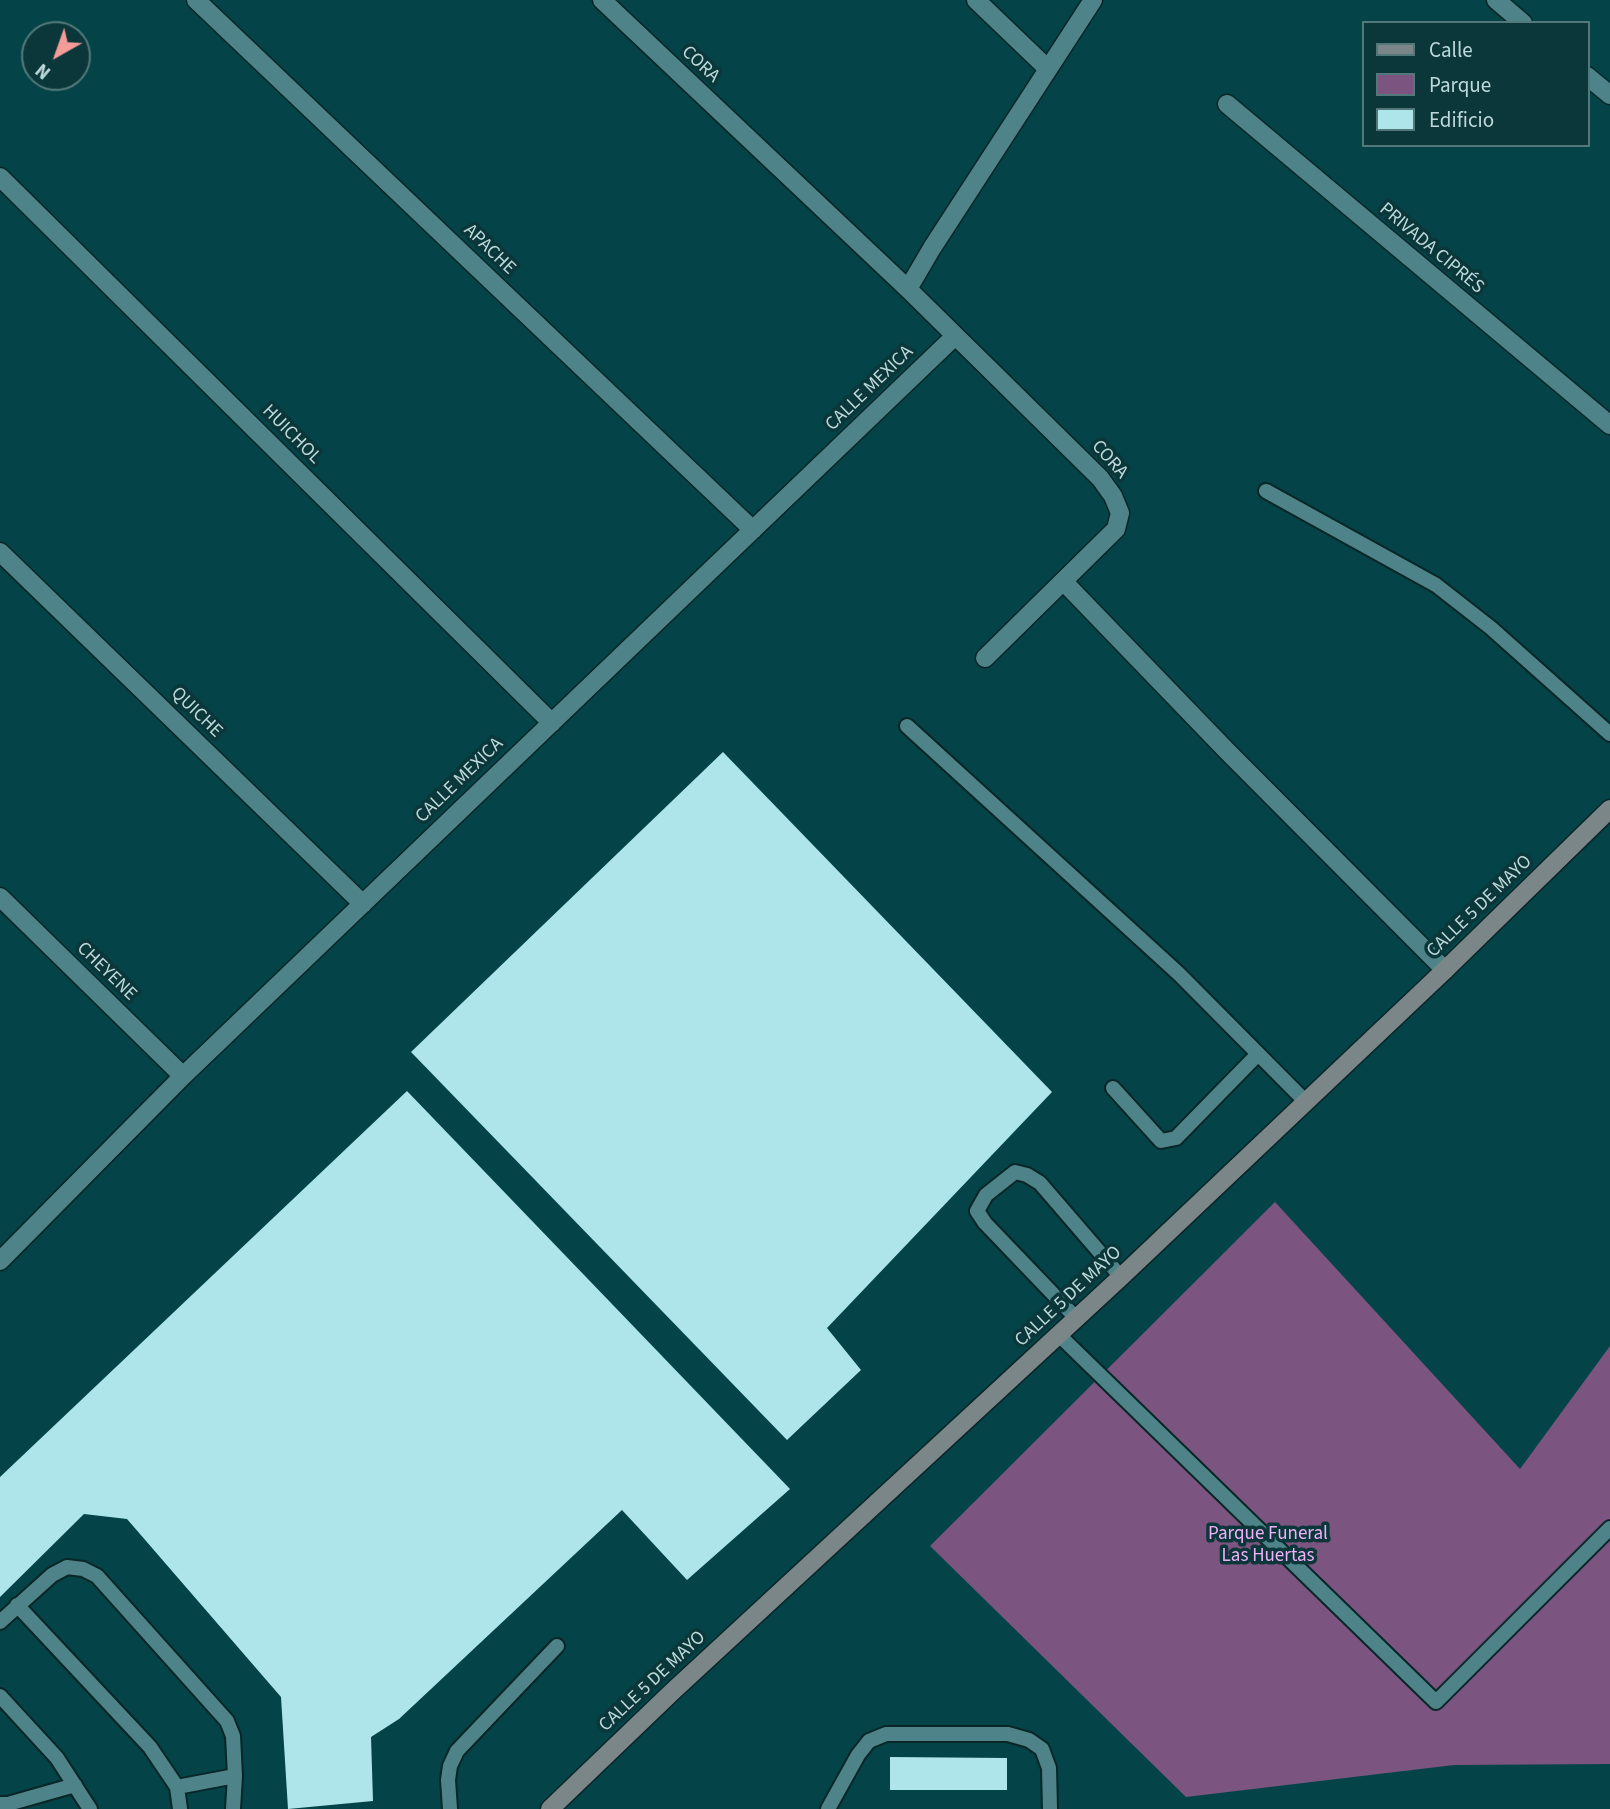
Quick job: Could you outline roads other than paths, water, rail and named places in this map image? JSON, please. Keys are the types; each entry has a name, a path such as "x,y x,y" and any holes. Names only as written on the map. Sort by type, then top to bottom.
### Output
{"street":[{"name":"APACHE","path":"195,0 753,530"},
{"name":"CORA","path":"602,0 908,289 1100,478 1113,496 1121,513 1116,529 985,659"},
{"path":"976,0 1048,69"},
{"path":"908,289 1093,0"},
{"path":"1496,0 1521,21"},
{"path":"1589,78 1610,95"},
{"name":"PRIVADA CIPRÉS","path":"1227,104 1610,425"},
{"name":"HUICHOL","path":"0,177 552,723"},
{"name":"CALLE MEXICA","path":"0,1261 183,1076 954,337"},
{"name":"QUICHE","path":"0,552 363,904"},
{"path":"1064,582 1226,750 1445,970"},
{"name":"CALLE 5 DE MAYO","path":"550,1809 673,1691 1121,1277 1445,970 1610,809"},
{"name":"CHEYENE","path":"0,898 183,1076"}],"lane":[{"path":"1266,491 1436,585 1491,628 1610,734"},
{"path":"908,726 1179,974 1306,1102"},
{"path":"1113,1088 1161,1141 1176,1138 1258,1054"},
{"path":"1076,1318 985,1223 977,1211 986,1195 1015,1172 1027,1175 1040,1183 1121,1277"},
{"path":"1059,1335 1436,1702 1610,1528"},
{"path":"0,1622 52,1575 67,1567 83,1569 97,1576 227,1721 233,1736 233,1809"},
{"path":"17,1605 150,1747 177,1787 180,1809"},
{"path":"450,1809 448,1780 450,1766 457,1751 557,1646"},
{"path":"0,1696 57,1758 90,1809"},
{"path":"828,1809 858,1755 869,1741 886,1734 1008,1734 1029,1740 1042,1749 1049,1768 1050,1809"},
{"path":"177,1787 235,1776"},
{"path":"0,1804 75,1785"}],"park label":[{"name":"Parque Funeral Las Huertas","path":"1268,1546"}]}
